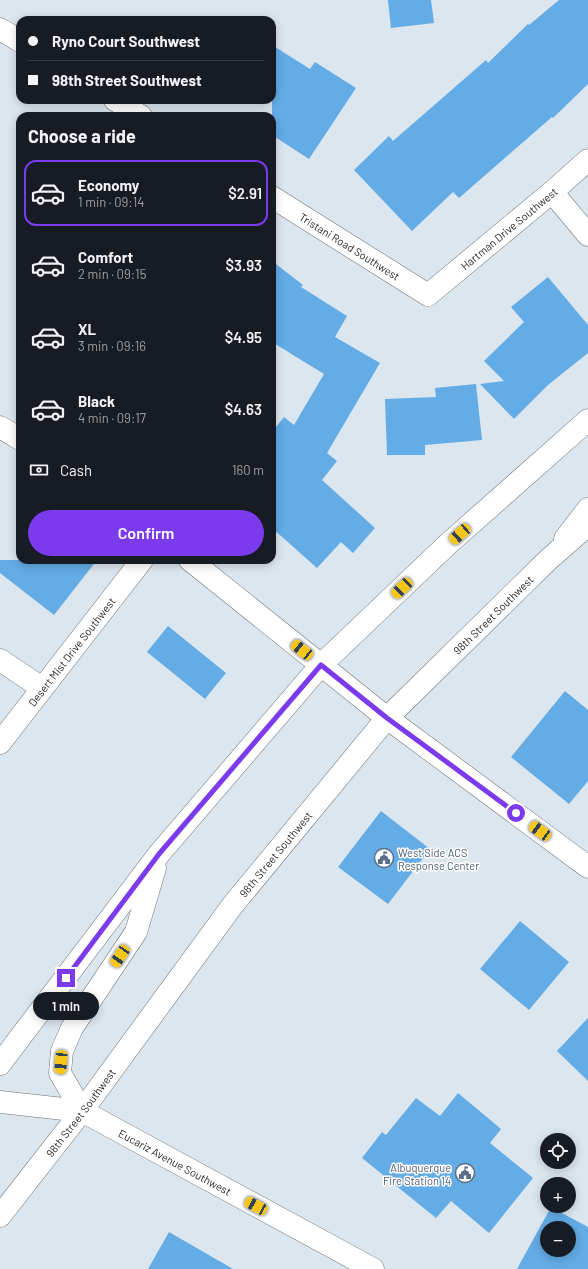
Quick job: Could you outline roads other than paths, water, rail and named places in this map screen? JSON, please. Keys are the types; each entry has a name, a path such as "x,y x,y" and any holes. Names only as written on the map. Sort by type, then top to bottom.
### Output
{"main road":[{"path":"0,29 16,39"},
{"path":"122,104 134,112"},
{"name":"Hartman Drive Southwest","path":"428,295 552,192 588,160"},
{"path":"552,192 588,235"},
{"name":"Tristani Road Southwest","path":"276,200 428,295"},
{"path":"0,1064 159,854 321,665 448,544 588,420"},
{"path":"0,427 16,437"},
{"path":"549,558 588,509"},
{"name":"98th Street Southwest","path":"0,1216 82,1111 232,906 387,718 549,558 588,525"},
{"name":"Desert Mist Drive Southwest","path":"0,743 139,564"},
{"path":"195,564 387,718 588,867"},
{"path":"0,660 42,688"},
{"path":"82,1111 60,1073 62,1051 72,1028 136,932 159,854"},
{"path":"0,1102 82,1111"},
{"name":"Eucariz Avenue Southwest","path":"82,1111 374,1269"}],"place":[{"name":"West Side ACS Response Center","path":"384,858"},
{"name":"Albuquerque Fire Station 14","path":"465,1173"}]}
